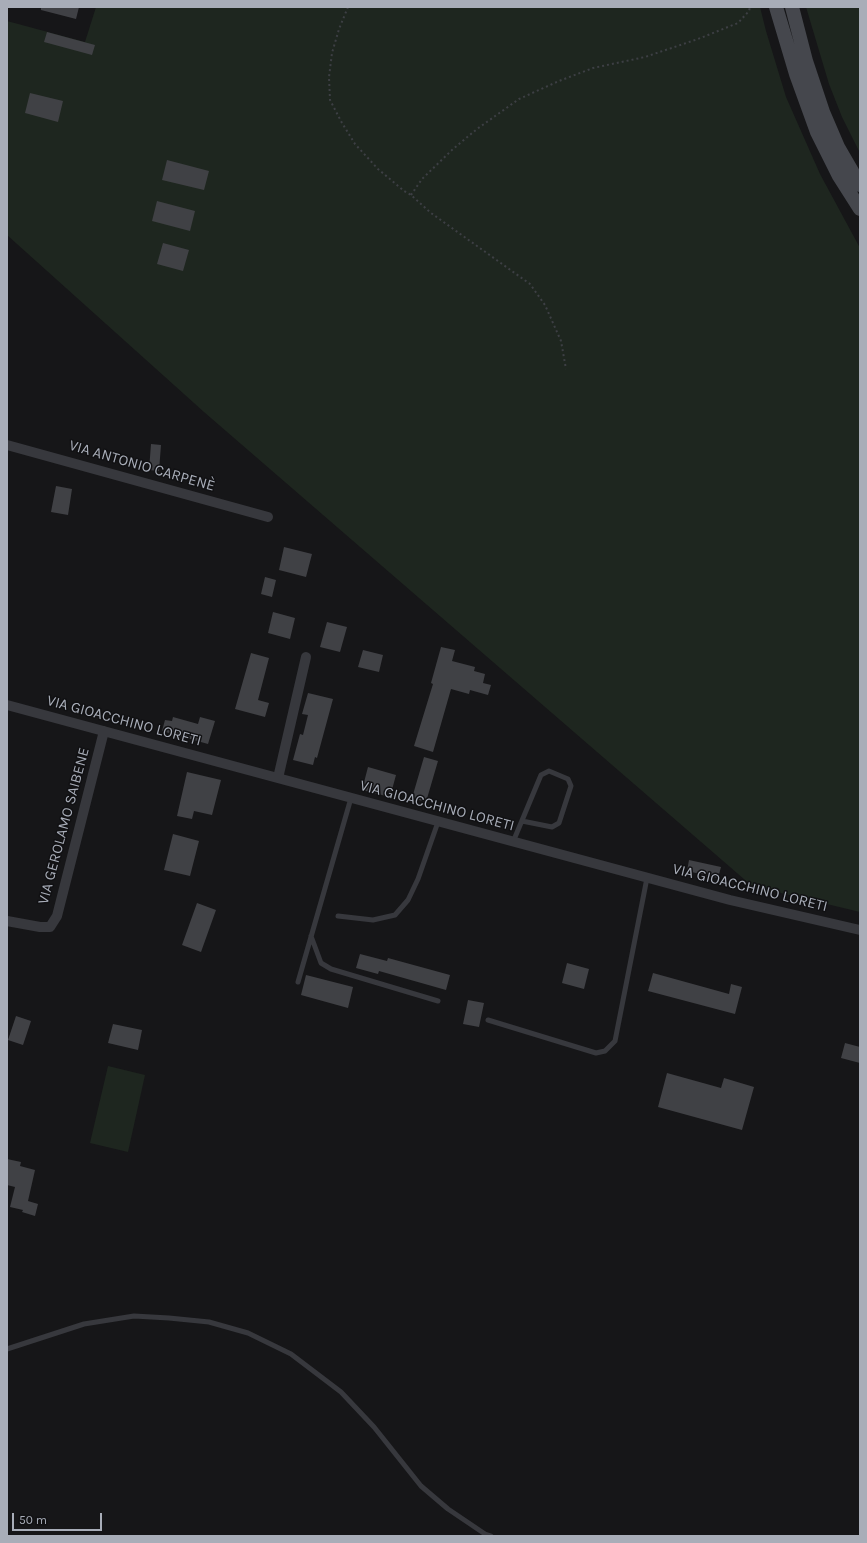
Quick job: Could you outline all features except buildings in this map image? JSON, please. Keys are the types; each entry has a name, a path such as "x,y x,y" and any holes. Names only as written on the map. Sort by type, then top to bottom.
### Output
{"street":[{"path":"776,7 796,74 817,132 832,162 860,209"},
{"path":"792,7 804,54 823,112 838,148 860,185"},
{"name":"VIA ANTONIO CARPENÈ","path":"7,445 268,517"},
{"path":"278,778 306,657"},
{"name":"VIA GIOACCHINO LORETI","path":"7,705 730,900 860,930"},
{"name":"VIA GEROLAMO SAIBENE","path":"7,921 40,928 50,927 56,916 104,731"}],"lane":[{"path":"514,842 522,821 541,776 549,771 568,779 571,786 559,823 552,827 522,821"},
{"path":"298,982 351,798"},
{"path":"338,916 373,920 395,915 408,900 418,879 438,822"},
{"path":"488,1020 596,1053 605,1051 615,1040 647,878"},
{"path":"311,936 321,963 331,969 438,1001"},
{"path":"7,1349 84,1324 134,1316 209,1322 248,1333 291,1354 341,1392 374,1427 421,1486 448,1509 485,1534 491,1536"}],"path":[{"path":"348,7 338,29 332,53 329,87 330,100 355,144 378,169 404,191 412,195 431,213 530,284 545,304 562,341 566,369"},
{"path":"412,195 422,179 453,149 477,129 519,100 559,81 593,68 645,56 698,39 738,22 749,11 750,7"}],"shaded area":[{"path":"96,7 760,7 786,97 820,174 860,248 860,912 752,886 204,412 7,235 7,21 85,42"},
{"path":"806,7 860,7 860,153 842,117 829,84"},
{"path":"108,1066 145,1075 128,1152 90,1143"}]}
